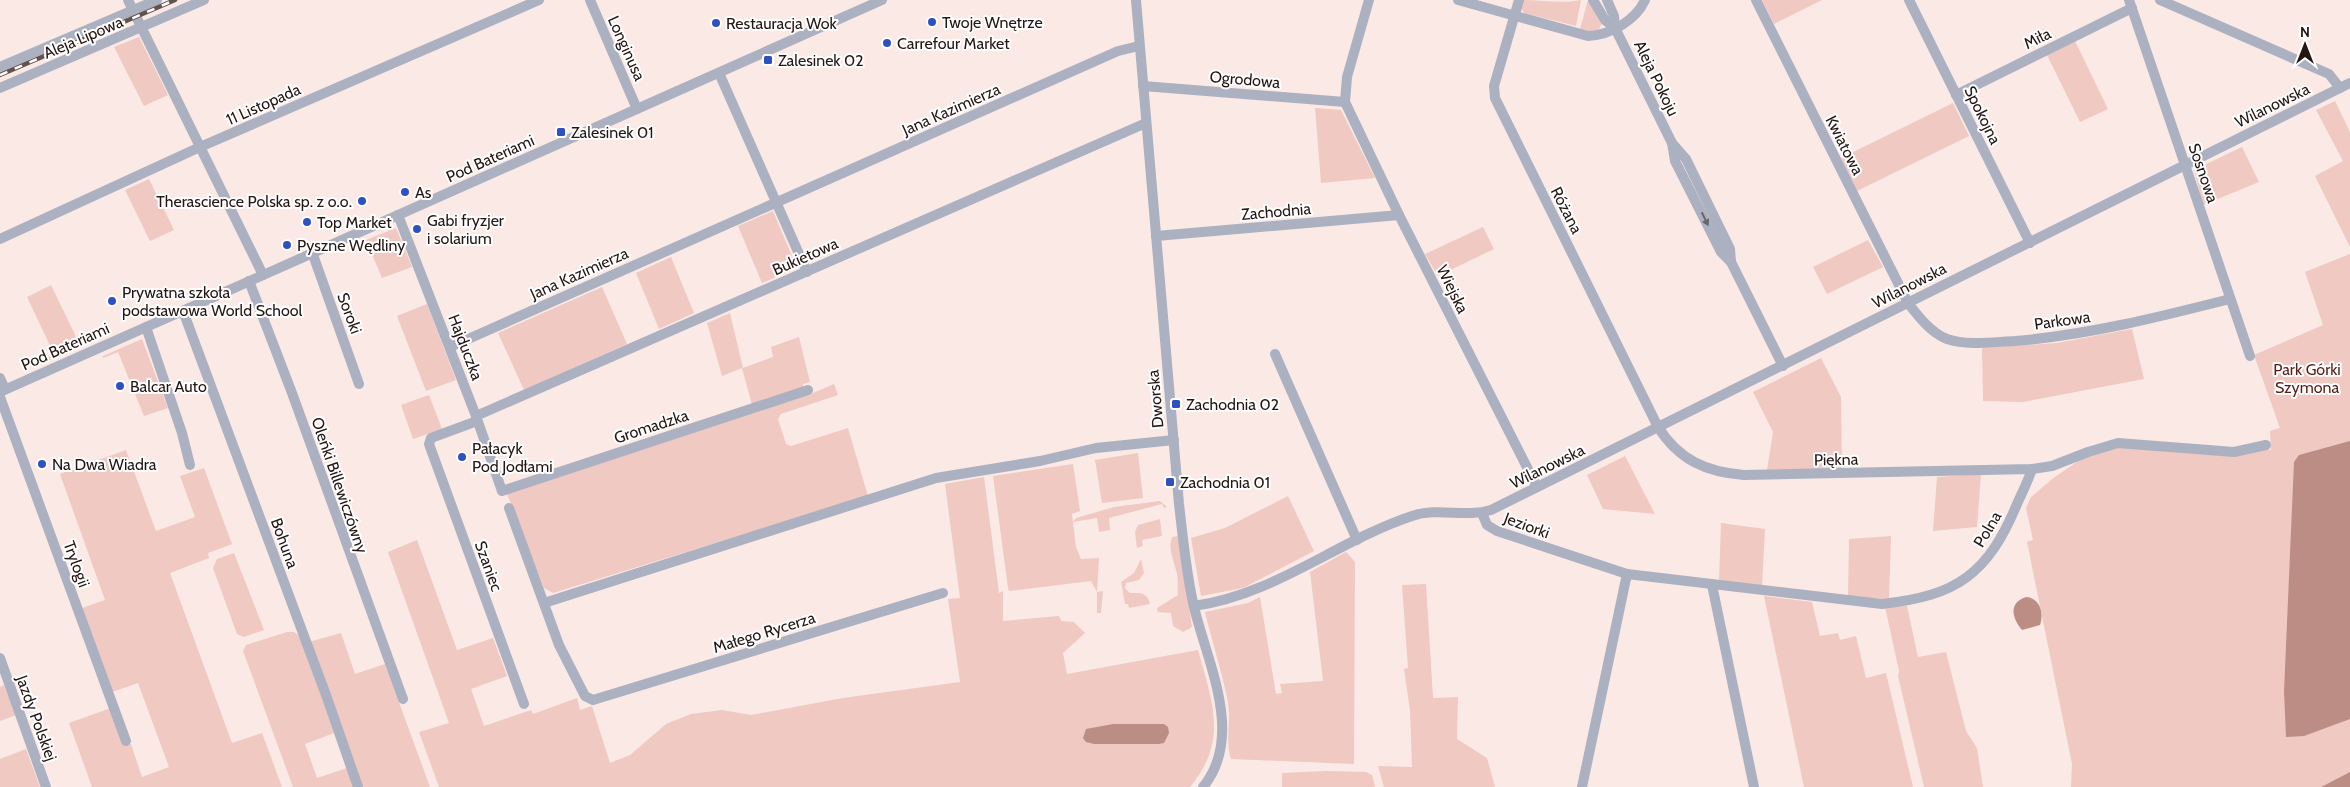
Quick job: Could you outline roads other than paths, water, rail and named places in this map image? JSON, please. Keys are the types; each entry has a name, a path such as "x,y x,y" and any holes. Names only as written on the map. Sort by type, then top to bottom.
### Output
{"street":[{"path":"128,0 263,275"},
{"name":"Aleja Lipowa","path":"0,67 157,0"},
{"name":"Aleja Lipowa","path":"0,88 204,0"},
{"name":"11 Listopada","path":"0,239 200,148 539,0"},
{"name":"Longinusa","path":"590,0 637,109"},
{"name":"Pod Bateriami","path":"2,393 182,310 882,0"},
{"name":"Dworska","path":"1136,0 1179,504 1194,606 1219,701 1222,726 1218,760 1203,787"},
{"path":"1345,102 1348,78 1369,0"},
{"path":"1458,0 1588,36 1596,36 1634,17 1645,0"},
{"name":"Różana","path":"1519,0 1494,86 1495,98 1658,427"},
{"name":"Aleja Pokoju","path":"1593,0 1606,20 1615,28"},
{"name":"Aleja Pokoju","path":"1607,0 1614,16 1615,28 1672,143 1686,159 1700,198 1730,249 1731,262 1783,366"},
{"name":"Kwiatowa","path":"1756,0 1908,303"},
{"name":"Spokojna","path":"1909,0 2030,243"},
{"path":"2160,0 2329,74 2340,88"},
{"name":"Miła","path":"1956,95 2131,4"},
{"name":"Sosnowa","path":"2131,4 2250,356"},
{"name":"Jana Kazimierza","path":"450,347 1118,52 1139,46"},
{"path":"720,73 807,272"},
{"name":"Wilanowska","path":"1482,513 1783,366 2350,83"},
{"name":"Ogrodowa","path":"1143,86 1345,102"},
{"name":"Wiejska","path":"1345,102 1399,215 1537,487"},
{"name":"Bukietowa","path":"431,438 1146,123"},
{"name":"Hajduczka","path":"398,215 450,347 502,491"},
{"name":"Zachodnia","path":"1156,236 1399,215"},
{"name":"Soroki","path":"312,252 359,384"},
{"name":"Oleńki Billewiczówny","path":"248,281 292,393 403,699"},
{"name":"Parkowa","path":"1908,303 1933,329 1946,338 1982,343 2052,338 2120,326 2230,299"},
{"name":"Bohuna","path":"182,310 326,695 358,787"},
{"path":"146,327 182,433 190,465"},
{"path":"1275,354 1357,540"},
{"name":"Trylogii","path":"0,378 2,393 126,742"},
{"name":"Gromadzka","path":"502,491 808,390"},
{"name":"Piękna","path":"1658,427 1687,460 1724,473 1771,476 2032,469"},
{"name":"Szaniec","path":"431,438 430,449 524,704"},
{"path":"508,508 544,603 936,478 1040,461 1096,448 1174,440"},
{"path":"2032,469 2052,466 2118,443 2234,452 2266,444"},
{"name":"Polna","path":"1627,574 1882,604 1919,598 1944,591 1977,570 2008,528 2032,469"},
{"name":"Jeziorki","path":"1194,606 1221,601 1251,592 1402,519 1438,511 1482,513 1487,525 1497,531 1627,574"},
{"path":"1582,787 1627,574"},
{"path":"1712,585 1754,787"},
{"name":"Małego Rycerza","path":"544,603 559,645 576,680 585,696 593,700 943,593"},
{"name":"Jazdy Polskiej","path":"0,658 46,787"}],"railway":[{"path":"0,75 175,0"}],"place":[{"name":"Twoje Wnętrze","path":"932,22"},
{"name":"Restauracja Wok","path":"716,23"},
{"name":"Carrefour Market","path":"887,43"},
{"name":"Zalesinek 02","path":"768,60"},
{"name":"Zalesinek 01","path":"561,132"},
{"name":"As","path":"405,192"},
{"name":"Therascience Polska sp. z o.o.","path":"362,201"},
{"name":"Top Market","path":"307,222"},
{"name":"Gabi fryzjer i solarium","path":"417,229"},
{"name":"Pyszne Wędliny","path":"287,245"},
{"name":"Prywatna szkoła podstawowa World School","path":"112,301"},
{"name":"Balcar Auto","path":"120,386"},
{"name":"Zachodnia 02","path":"1176,404"},
{"name":"Pałacyk Pod Jodłami","path":"462,457"},
{"name":"Na Dwa Wiadra","path":"42,464"},
{"name":"Zachodnia 01","path":"1170,482"}],"park label":[{"name":"Park Górki Szymona","path":"2307,378"}]}
